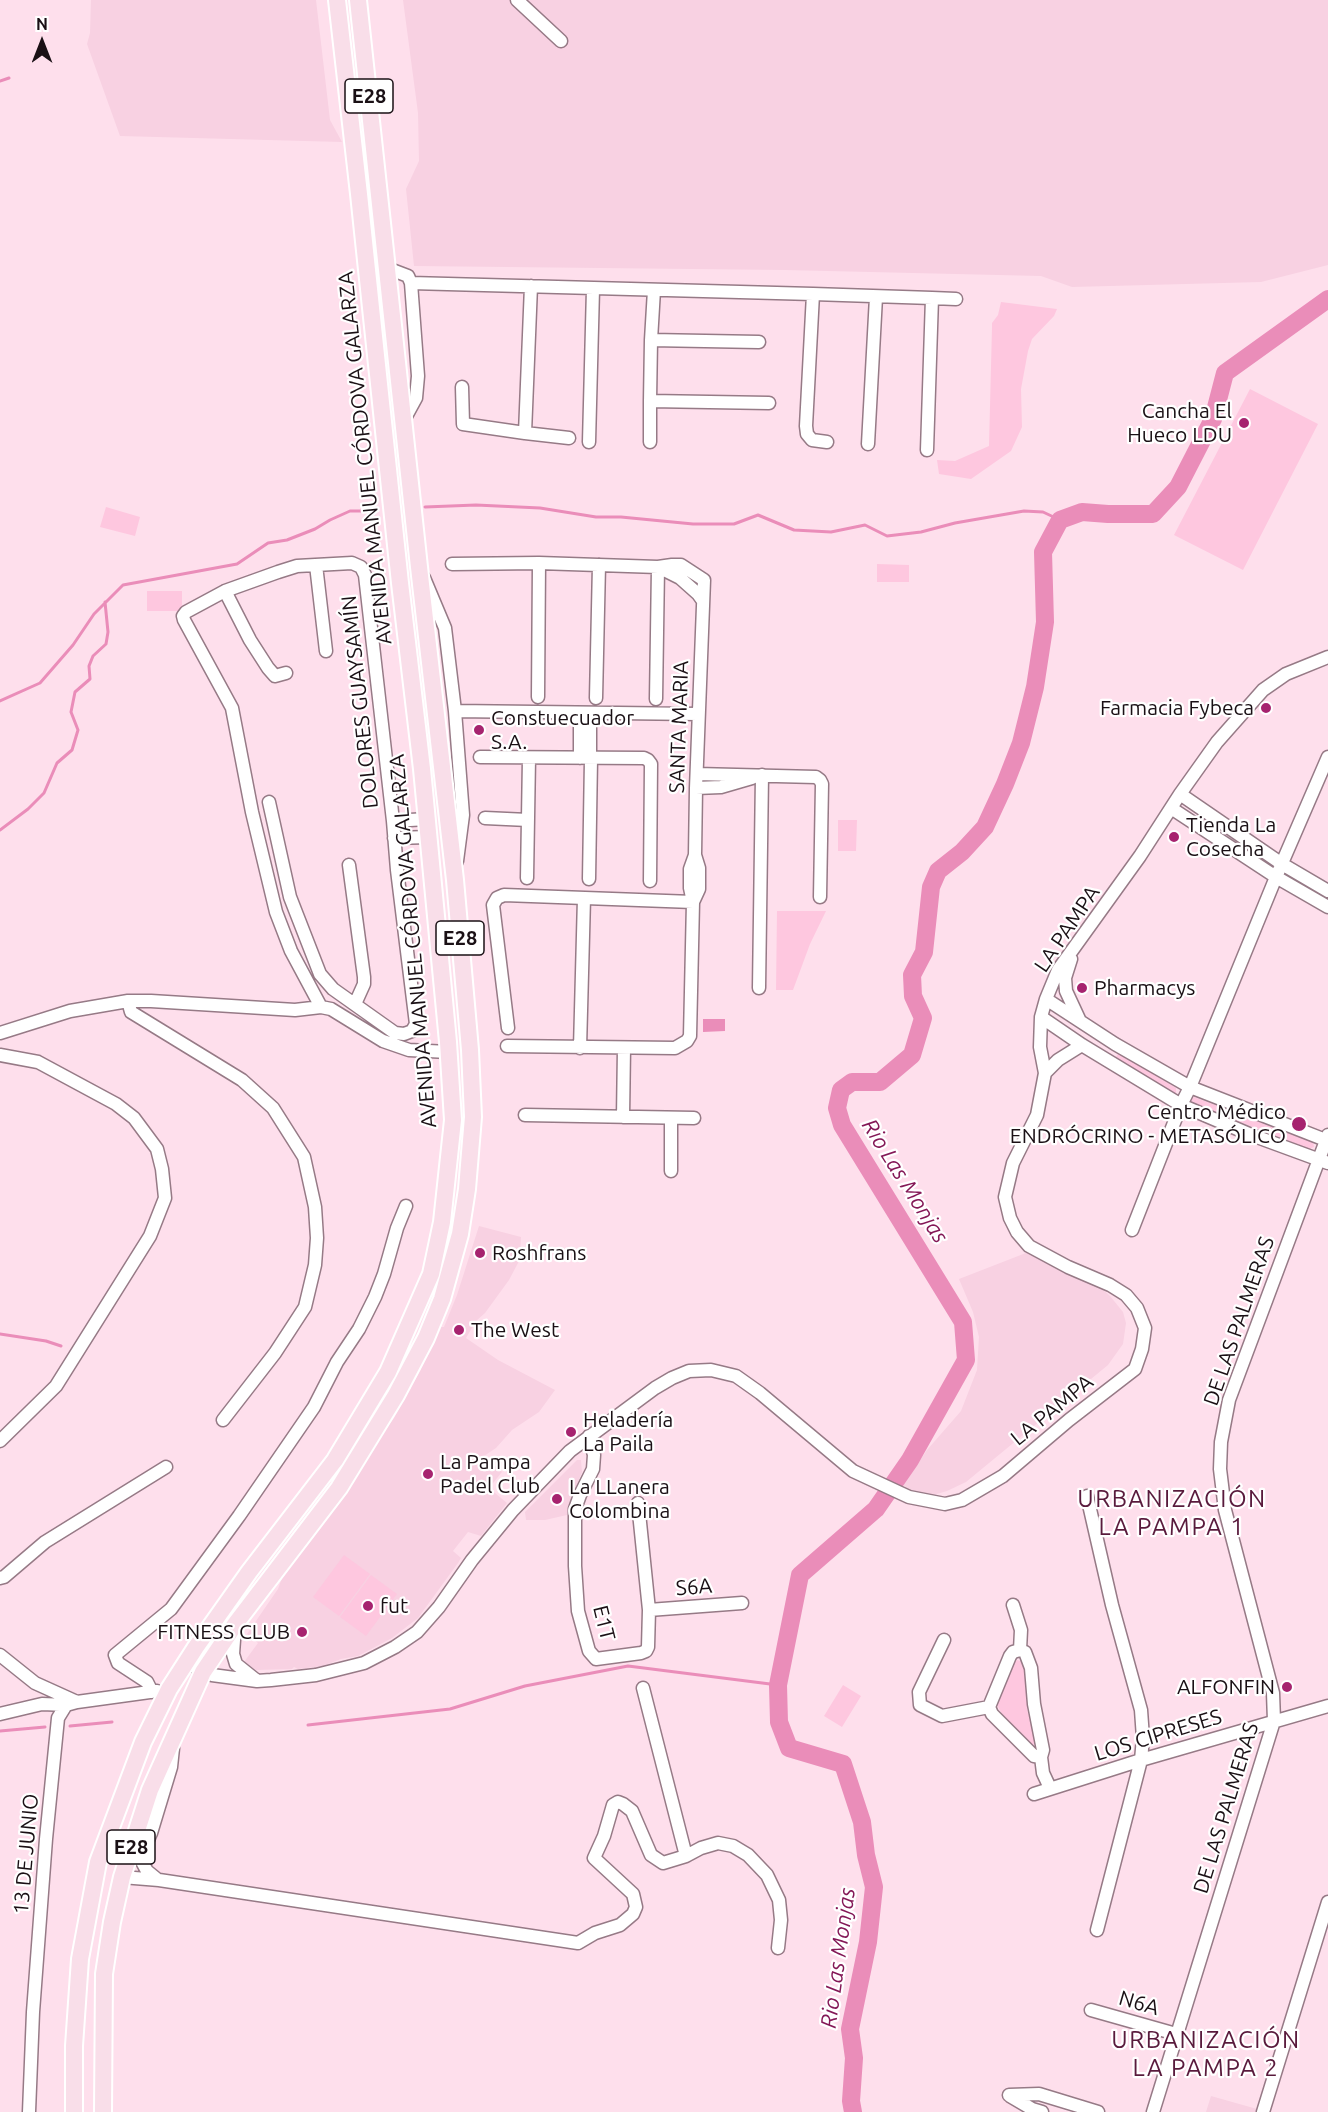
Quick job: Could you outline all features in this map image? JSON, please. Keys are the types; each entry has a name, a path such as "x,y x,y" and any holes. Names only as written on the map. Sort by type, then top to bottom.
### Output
{"main road":[{"name":"AVENIDA MANUEL CÓRDOVA GALARZA","path":"74,2112 74,2046 80,1959 98,1862 143,1742 169,1689 186,1662 266,1550 335,1460 382,1382 431,1274 442,1222 453,1120 448,1052 429,837 337,0"},
{"name":"AVENIDA MANUEL CÓRDOVA GALARZA","path":"103,2112 104,1974 112,1922 150,1790 203,1672 236,1623 339,1488 396,1395 426,1338 438,1308 460,1234 468,1177 474,1117 455,880 358,0"},
{"path":"266,1550 283,1562"}],"street":[{"path":"517,0 561,41"},
{"path":"387,268 408,276 411,283 418,376 416,398 404,420"},
{"path":"411,283 956,299"},
{"path":"525,433 531,286"},
{"path":"589,442 593,289"},
{"path":"650,442 654,290"},
{"path":"813,294 806,426 807,434 812,440 827,442"},
{"path":"868,444 876,297"},
{"path":"927,450 933,298"},
{"path":"651,340 759,342"},
{"path":"462,387 463,424 569,438"},
{"path":"650,401 769,403"},
{"name":"DOLORES GUAYSAMÍN","path":"269,802 290,897 320,974 333,989 395,1033 404,1034 412,1031 416,1024 365,575 361,567 352,563 297,566 225,591 186,612 183,616 232,708 252,812 276,912 300,970 326,1008"},
{"path":"538,697 539,563"},
{"name":"SANTA MARIA","path":"452,564 539,563 658,567 681,565 704,580 695,855 690,869 693,902 690,1036 687,1041 675,1048 624,1048"},
{"path":"596,698 598,564"},
{"path":"316,565 326,651"},
{"name":"AVENIDA MANUEL CÓRDOVA GALARZA","path":"419,567 445,628 455,711 463,815 455,880"},
{"path":"656,699 658,567"},
{"name":"SANTA MARIA","path":"658,567 680,578 703,601"},
{"path":"225,591 245,631 268,668 275,676 285,674"},
{"name":"LA PAMPA","path":"186,1662 212,1675 257,1681 316,1675 364,1663 395,1647 417,1632 439,1607 472,1560 513,1510 570,1451 655,1388 690,1371 711,1370 736,1376 760,1393 846,1465 868,1479 909,1497 945,1504 962,1500 1003,1476 1069,1420 1135,1369 1143,1349 1145,1328 1137,1308 1126,1295 1110,1285 1068,1267 1029,1246 1017,1232 1010,1218 1005,1197 1007,1183 1013,1163 1037,1115 1045,1073 1040,1047 1041,1017 1058,970 1217,742 1255,696 1286,674 1328,657"},
{"path":"455,711 698,714"},
{"path":"585,713 589,879"},
{"path":"480,757 644,758 651,764 650,881"},
{"path":"1132,1230 1181,1105 1328,757"},
{"path":"527,878 529,758"},
{"path":"697,774 816,777 820,780 822,784 820,897"},
{"path":"696,788 721,787 762,775"},
{"path":"759,988 762,775"},
{"path":"1180,794 1282,864 1328,891"},
{"path":"1171,808 1276,878 1328,907"},
{"path":"485,818 528,820"},
{"path":"393,821 427,819"},
{"path":"394,838 429,837"},
{"path":"350,865 364,977 364,984 355,1004"},
{"path":"508,1028 493,906 496,898 504,895 693,902"},
{"path":"580,1048 584,898"},
{"path":"1073,951 1065,978 1066,991 1079,1020"},
{"path":"1046,999 1116,1044 1190,1087 1327,1139"},
{"path":"0,1033 70,1011 128,1001 295,1010 326,1008 383,1041 409,1050 448,1052"},
{"path":"128,1001 131,1012 242,1080 273,1108 304,1157 315,1207 317,1238 315,1265 305,1307 274,1353 223,1420"},
{"path":"1041,1017 1082,1045 1181,1105 1249,1134 1323,1161"},
{"path":"1045,1073 1058,1060 1082,1045"},
{"path":"507,1046 624,1048 623,1117"},
{"path":"0,1055 38,1062 116,1104 134,1118 156,1149 162,1169 165,1198 150,1236 56,1386 0,1441"},
{"path":"525,1115 694,1118"},
{"path":"671,1119 671,1171"},
{"name":"DE LAS PALMERAS","path":"1152,2112 1274,1721 1273,1693 1225,1510 1220,1468 1221,1442 1229,1400 1323,1161 1327,1139"},
{"path":"152,1692 147,1682 118,1663 115,1655 171,1609 314,1407 375,1297 406,1206"},
{"name":"E1T","path":"589,1436 594,1455 593,1469 575,1509 575,1566 578,1611 591,1654 596,1659 646,1651 649,1610 638,1503"},
{"path":"0,1578 45,1542 166,1467"},
{"path":"1087,1496 1112,1605 1141,1710 1143,1738 1141,1760 1097,1930"},
{"name":"S6A","path":"649,1610 742,1603"},
{"path":"1014,1605 1021,1630 1020,1650"},
{"path":"236,1623 233,1654 237,1664 257,1681"},
{"path":"944,1640 919,1692 920,1706 942,1716 989,1707"},
{"path":"1041,1756 1034,1756 992,1714 989,1707 1010,1656 1013,1652 1020,1650 1025,1652 1031,1668 1034,1704 1043,1750 1041,1756 1043,1773 1050,1788"},
{"path":"2,1658 35,1683 71,1703"},
{"path":"643,1688 686,1856"},
{"path":"0,1714 42,1704 71,1703 169,1689"},
{"name":"13 DE JUNIO","path":"28,2112 46,1839 58,1718 71,1703"},
{"name":"LOS CIPRESES","path":"1034,1794 1141,1760 1328,1706"},
{"path":"124,1877 140,1858 151,1833 171,1767 175,1731"},
{"path":"124,1877 159,1880 578,1943 595,1933 620,1925 633,1914 636,1907 633,1894 594,1858 613,1805 618,1803 632,1811 651,1855 663,1863 718,1843 733,1846 748,1855 766,1875 778,1899 781,1920 778,1948"},
{"path":"140,1858 147,1871 159,1880"},
{"path":"1263,2112 1328,1902"},
{"name":"N6A","path":"1091,2010 1176,2034"},
{"path":"1042,2112 1032,2109 1009,2095 1039,2094 1098,2112"}],"shaded area":[{"path":"91,0 316,0 330,120 342,142 120,136 87,44 90,33"},
{"path":"403,0 1328,0 1328,265 1261,282 1072,287 1041,276 785,270 414,266 406,189 419,161 418,113"},
{"path":"1001,302 1057,309 1054,316 1032,339 1028,351 1021,389 1022,427 1011,451 971,479 939,474 937,460 955,461 989,446 992,323 998,315"},
{"path":"1250,389 1318,424 1243,570 1174,535"},
{"path":"106,507 140,517 135,536 100,527"},
{"path":"877,564 909,565 909,582 877,582"},
{"path":"147,591 182,591 182,611 147,611"},
{"path":"838,820 857,820 856,851 838,851"},
{"path":"777,911 826,911 810,944 793,990 776,990"},
{"path":"703,1019 725,1019 725,1031 703,1032"},
{"path":"1119,1053 1176,1088 1176,1093 1174,1094 1114,1059"},
{"path":"1194,1097 1313,1142 1314,1147 1309,1149 1194,1104 1191,1100"},
{"path":"479,1226 521,1237 520,1254 509,1280 485,1313 476,1321 466,1338 498,1360 555,1390 539,1412 512,1430 496,1448 484,1456 502,1472 489,1488 507,1503 481,1536 468,1532 453,1551 461,1558 458,1563 418,1618 392,1638 358,1656 323,1666 256,1670 244,1662 258,1643 247,1634 278,1589 286,1567 394,1418 420,1371 439,1327 444,1327 457,1295"},
{"path":"1031,1251 1099,1286 1110,1296 1123,1312 1126,1323 1123,1344 1108,1365 966,1482 930,1496 916,1495 903,1485 927,1450 961,1411 977,1370 979,1337 973,1312 959,1279"},
{"path":"577,1460 581,1460 582,1472 567,1515 545,1520 526,1520 525,1512"},
{"name":"fut","path":"344,1555 370,1574 339,1616 313,1597"},
{"name":"fut","path":"371,1575 397,1594 366,1636 340,1617"},
{"path":"1017,1660 1021,1661 1027,1672 1027,1709 1036,1744 1032,1745 1003,1716 997,1705"},
{"path":"843,1685 861,1696 842,1727 824,1716"},
{"path":"1211,2096 1257,2109 1256,2112 1206,2112"}],"waterway":[{"path":"0,81 9,78"},
{"name":"Rio Las Monjas","path":"853,2112 851,2101 854,2058 850,2029 868,1942 874,1887 866,1855 862,1822 843,1764 789,1748 779,1722 778,1685 800,1575 876,1509 910,1460 966,1360 963,1322 842,1125 837,1108 841,1090 852,1082 880,1082 912,1055 923,1018 913,996 912,975 924,952 931,887 938,871 962,852 985,827 1021,743 1035,687 1045,622 1043,552 1060,520 1082,512 1153,514 1178,487 1213,419 1225,373 1328,299"},
{"path":"425,507 476,505 540,508 596,517 693,524 734,524 758,515 794,530 831,532 865,525 887,536 921,532 955,523 1024,511 1043,512 1060,520"},
{"path":"0,701 40,683 73,645 94,614 123,585 237,564 268,543 287,540 350,511 376,511"},
{"path":"0,830 28,809 44,793 57,763 72,750 78,730 71,712 75,692 90,679 89,666 93,656 106,644 108,632 105,602"},
{"path":"0,1334 46,1341 61,1346"},
{"path":"308,1725 450,1709 525,1686 628,1666 778,1685"},
{"path":"70,1726 112,1722"},
{"path":"0,1731 45,1727"}],"place":[{"name":"Cancha El Hueco LDU","path":"1244,423"},
{"name":"Farmacia Fybeca","path":"1266,708"},
{"name":"Constuecuador S.A.","path":"479,730"},
{"name":"Tienda La Cosecha","path":"1174,837"},
{"name":"Pharmacys","path":"1082,988"},
{"name":"Centro Médico ENDRÓCRINO - METASÓLICO","path":"1299,1124"},
{"name":"Roshfrans","path":"480,1253"},
{"name":"The West","path":"459,1330"},
{"name":"Heladería La Paila","path":"571,1432"},
{"name":"La Pampa Padel Club","path":"428,1474"},
{"name":"La LLanera Colombina","path":"557,1499"},
{"name":"fut","path":"368,1606"},
{"name":"FITNESS CLUB","path":"302,1632"},
{"name":"ALFONFIN","path":"1287,1687"}],"district":[{"name":"URBANIZACIÓN LA PAMPA 1","path":"1172,1513"},
{"name":"URBANIZACIÓN LA PAMPA 2","path":"1206,2054"}]}
